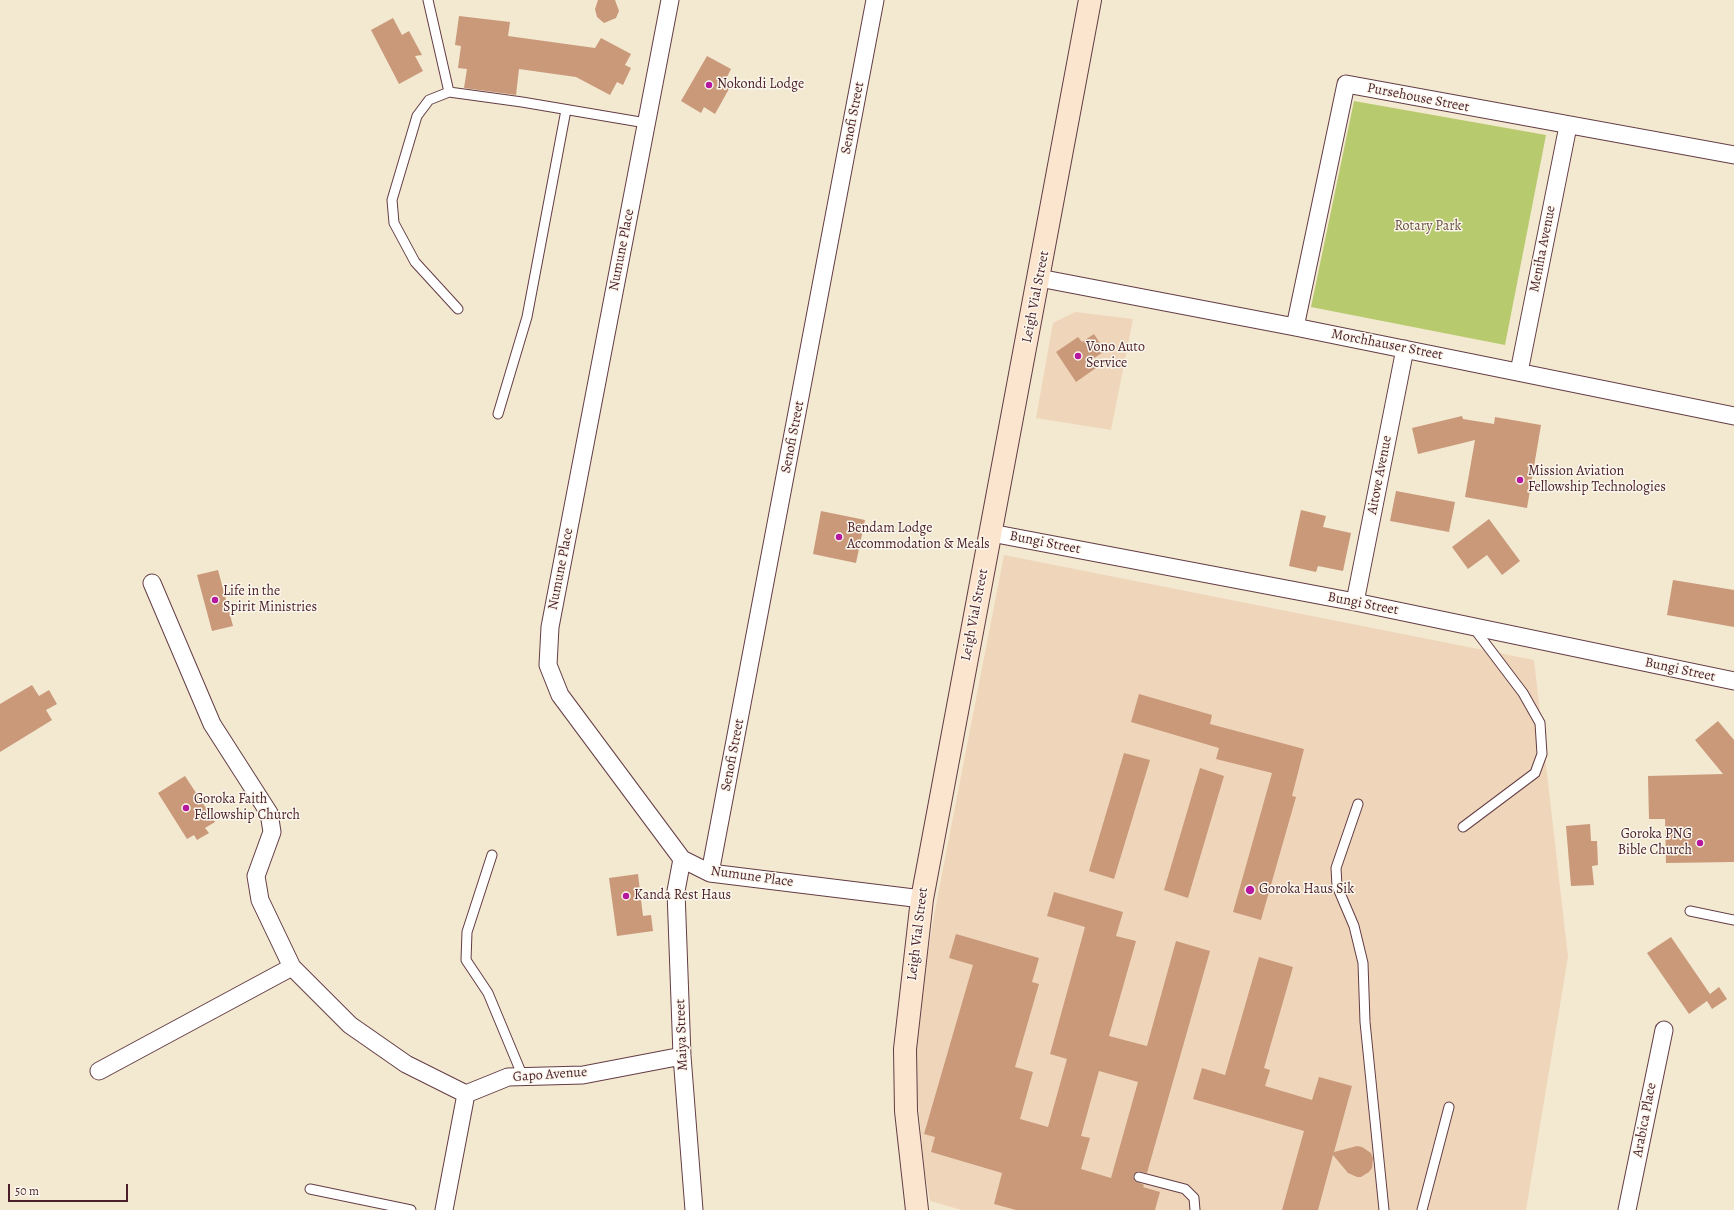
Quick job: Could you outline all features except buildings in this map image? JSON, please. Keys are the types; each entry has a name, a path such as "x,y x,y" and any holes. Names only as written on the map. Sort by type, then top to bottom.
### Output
{"street":[{"name":"Numune Place","path":"670,0 550,627 548,665 560,695 682,859 710,874 922,899"},
{"name":"Senofi Street","path":"710,874 875,0"},
{"name":"Leigh Vial Street","path":"917,1210 906,1111 905,1050 922,899 1090,0"},
{"name":"Pursehouse Street","path":"1295,327 1346,84 1568,126 1734,155"},
{"name":"Meniha Avenue","path":"1519,372 1568,126"},
{"name":"Morchhauser Street","path":"1039,278 1404,348 1734,416"},
{"name":"Aitove Avenue","path":"1355,602 1404,348"},
{"name":"Bungi Street","path":"991,533 1355,602 1734,681"},
{"path":"152,583 212,724 269,813 272,832 256,876 260,900 292,967 350,1025 406,1064 466,1094 444,1210"},
{"name":"Maiya Street","path":"682,859 676,891 682,1056 694,1210"},
{"path":"99,1071 292,967"},
{"name":"Arabica Place","path":"1627,1210 1664,1030"},
{"name":"Gapo Avenue","path":"466,1094 508,1077 583,1075 682,1056"}],"lane":[{"path":"428,0 448,92"},
{"path":"458,309 415,262 394,222 392,200 418,116 429,100 448,92 646,123"},
{"path":"498,414 528,317 566,110"},
{"path":"1463,828 1535,772 1542,754 1540,723 1523,693 1472,627"},
{"path":"1358,804 1336,868 1338,886 1354,926 1363,963 1365,1022 1384,1210"},
{"path":"492,855 467,932 466,960 488,993 524,1077"},
{"path":"1690,911 1734,920"},
{"path":"1422,1210 1449,1107"},
{"path":"1139,1177 1185,1189 1194,1198 1195,1210"},
{"path":"310,1189 411,1210"}],"shaded area":[{"path":"1075,312 1133,319 1111,430 1036,418 1053,323"},
{"name":"Goroka Haus Sik","path":"1004,555 1534,660 1568,957 1526,1210 962,1210 930,1201 924,1167 913,1047 934,915"}],"green space":[{"name":"Rotary Park","path":"1354,101 1546,135 1505,345 1311,307"}],"place":[{"name":"Nokondi Lodge","path":"709,85"},
{"name":"Vono Auto Service","path":"1078,356"},
{"name":"Mission Aviation Fellowship Technologies","path":"1520,480"},
{"name":"Bendam Lodge Accommodation & Meals","path":"839,537"},
{"name":"Life in the Spirit Ministries","path":"215,600"},
{"name":"Goroka Faith Fellowship Church","path":"186,808"},
{"name":"Goroka PNG Bible Church","path":"1700,843"},
{"name":"Goroka Haus Sik","path":"1250,890"},
{"name":"Kanda Rest Haus","path":"626,896"}]}
